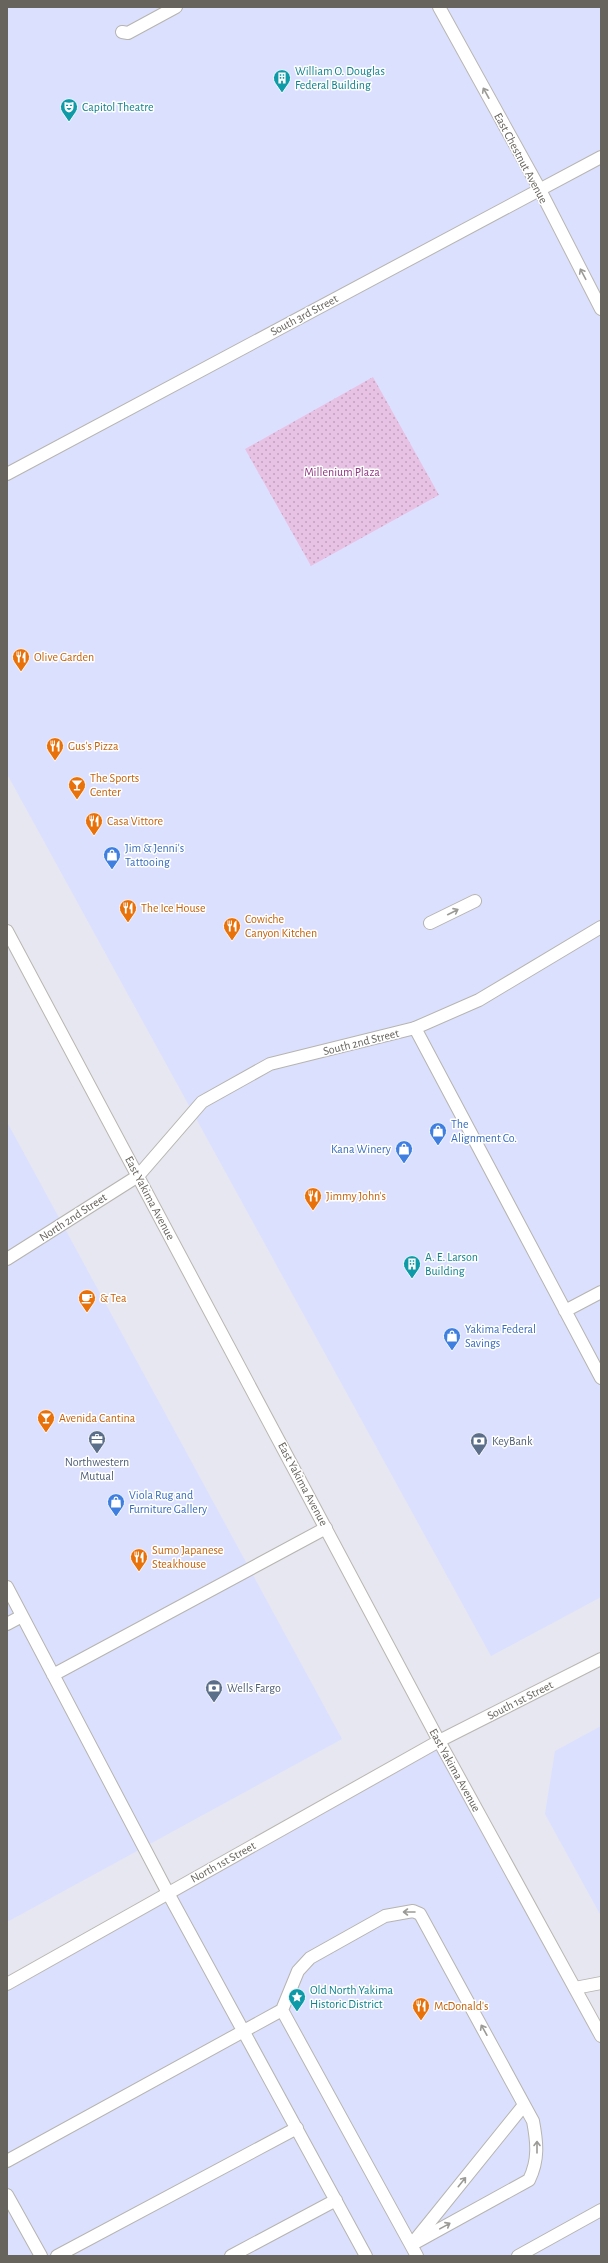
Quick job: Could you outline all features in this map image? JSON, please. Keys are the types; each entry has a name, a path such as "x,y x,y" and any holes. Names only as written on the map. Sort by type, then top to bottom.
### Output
{"main road":[{"path":"122,32 128,33 176,7"},
{"name":"East Chestnut Avenue","path":"439,7 539,188 601,309"},
{"name":"South 3rd Street","path":"7,474 539,188 601,157"},
{"path":"430,923 475,901"},
{"name":"South 2nd Street","path":"138,1176 202,1102 270,1064 415,1028 486,996 601,926"},
{"name":"East Yakima Avenue","path":"7,931 439,1741 601,2036"},
{"path":"415,1028 601,1378"},
{"name":"North 2nd Street","path":"7,1259 138,1176"},
{"path":"566,1311 601,1292"},
{"path":"53,1675 326,1528"},
{"path":"7,1588 168,1893 366,2256"},
{"path":"7,1624 22,1616"},
{"name":"South 1st Street","path":"439,1741 601,1659"},
{"name":"North 1st Street","path":"7,1984 439,1741"},
{"path":"7,2161 282,2010 298,1971 310,1958 385,1916 413,1910 420,1914 533,2121 538,2146 534,2169 529,2180 411,2245"},
{"path":"575,1988 601,1983"},
{"path":"282,2010 417,2256"},
{"path":"411,2245 524,2105"},
{"path":"57,2256 297,2128"},
{"path":"7,2195 41,2256"},
{"path":"231,2256 336,2200"},
{"path":"518,2256 601,2210"}],"shaded area":[{"path":"7,7 601,7 601,1597 491,1656 7,774"},
{"path":"7,1122 342,1739 7,1922"},
{"path":"601,1726 601,1916 545,1814 555,1751"},
{"name":"Old North Yakima Historic District","path":"439,1741 601,2036 601,2256 7,2256 7,1984"}],"green space":[{"name":"Millenium Plaza","path":"373,377 439,495 311,566 245,449"}],"place":[{"name":"William O. Douglas Federal Building","path":"282,93"},
{"name":"Capitol Theatre","path":"69,122"},
{"name":"Olive Garden","path":"21,672"},
{"name":"Gus's Pizza","path":"55,761"},
{"name":"The Sports Center","path":"77,800"},
{"name":"Casa Vittore","path":"94,836"},
{"name":"Jim & Jenni's Tattooing","path":"112,870"},
{"name":"The Ice House","path":"128,923"},
{"name":"Cowiche Canyon Kitchen","path":"232,941"},
{"name":"The Alignment Co.","path":"438,1146"},
{"name":"Kana Winery","path":"404,1164"},
{"name":"Jimmy John's","path":"313,1211"},
{"name":"A. E. Larson Building","path":"412,1279"},
{"name":"& Tea","path":"87,1313"},
{"name":"Yakima Federal Savings","path":"452,1351"},
{"name":"Avenida Cantina","path":"46,1433"},
{"name":"Northwestern Mutual","path":"97,1454"},
{"name":"KeyBank","path":"479,1456"},
{"name":"Viola Rug and Furniture Gallery","path":"116,1517"},
{"name":"Sumo Japanese Steakhouse","path":"139,1572"},
{"name":"Wells Fargo","path":"214,1703"},
{"name":"Old North Yakima Historic District","path":"297,2012"},
{"name":"McDonald's","path":"421,2021"}]}
